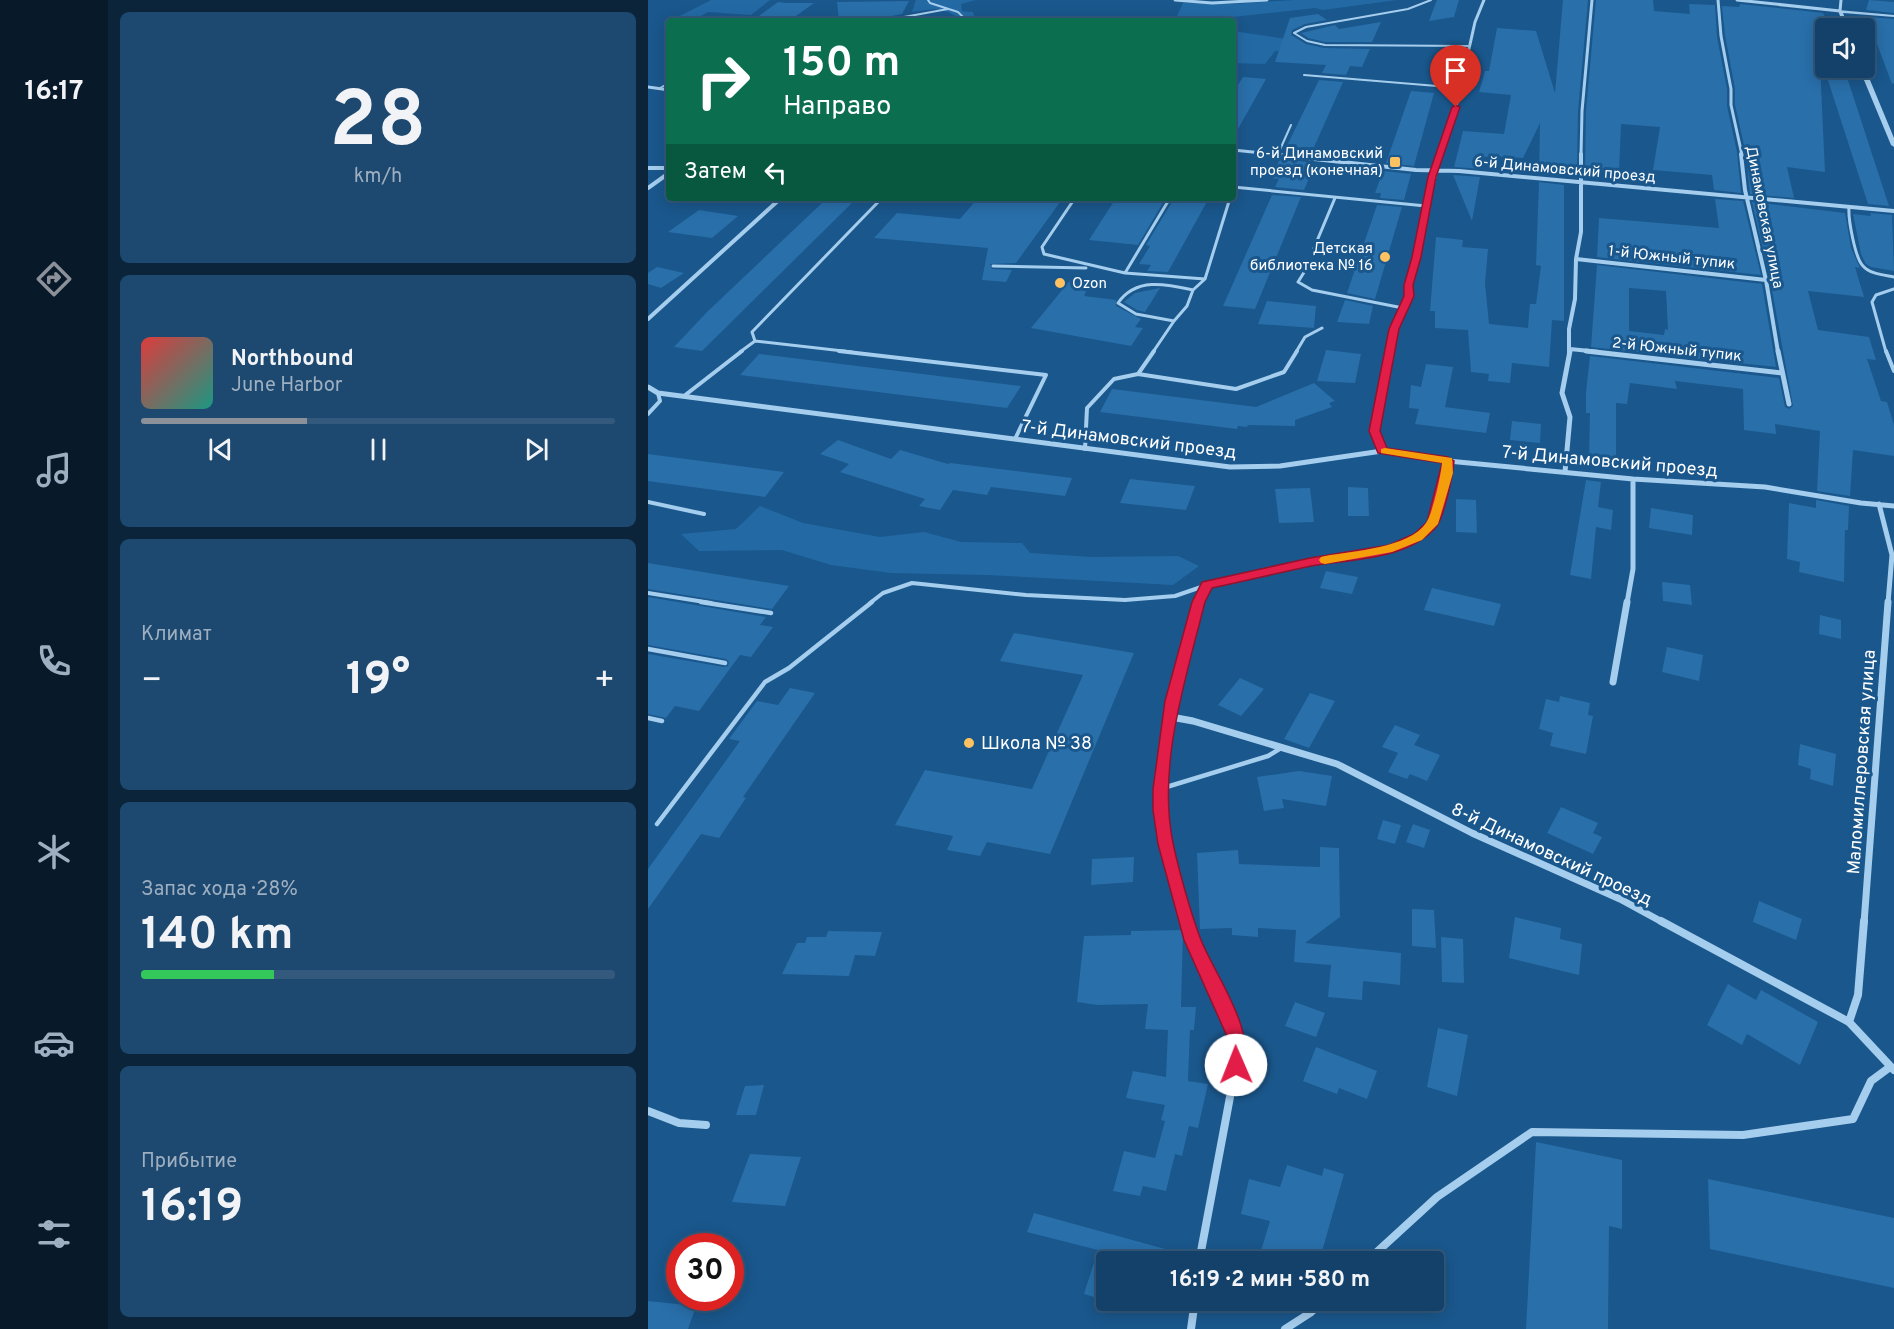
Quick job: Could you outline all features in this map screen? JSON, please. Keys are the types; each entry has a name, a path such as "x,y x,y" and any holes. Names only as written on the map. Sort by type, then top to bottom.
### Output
{"street":[{"path":"1175,0 1212,3 1267,0"},
{"path":"1382,451 1375,431 1394,329 1409,296 1409,285 1417,257 1426,206 1461,87 1475,22 1484,0"},
{"path":"1565,472 1570,417 1562,393 1570,349 1569,329 1575,299 1576,259 1581,232 1582,111 1592,0"},
{"name":"Динамовская улица","path":"1718,0 1721,36 1731,89 1731,105 1736,122 1735,131 1741,150 1740,159 1766,280 1783,384 1789,404"},
{"path":"1737,0 1778,2 1894,16"},
{"path":"1841,0 1840,11 1842,18"},
{"path":"1866,78 1894,145"},
{"path":"648,87 666,89"},
{"name":"6-й Динамовский проезд","path":"1236,150 1435,171 1459,171 1747,196 1894,211"},
{"path":"648,168 666,168"},
{"path":"648,188 666,175"},
{"path":"648,319 778,201"},
{"name":"1-й Южный тупик","path":"1576,259 1766,280"},
{"name":"2-й Южный тупик","path":"1570,349 1782,373"},
{"name":"7-й Динамовский проезд","path":"648,387 658,393 1230,467 1280,466 1382,451 1448,461 1633,479 1766,487 1894,506"},
{"path":"648,398 658,393"},
{"path":"1201,1251 1236,1065 1235,1034 1193,940 1166,844 1160,810 1160,789 1172,701 1199,602 1207,585 1310,562 1392,548 1418,537 1432,524 1447,473 1448,461"},
{"path":"1614,682 1634,569 1633,479"},
{"name":"Маломиллеровская улица","path":"1849,1022 1858,995 1892,555 1879,504"},
{"name":"8-й Динамовский проезд","path":"1171,717 1193,721 1337,764 1472,833 1620,899 1849,1022 1892,1069"},
{"path":"1378,1251 1437,1197 1532,1132 1743,1135 1853,1119 1871,1081 1892,1069"},
{"path":"648,1111 679,1123 706,1125"},
{"path":"1191,1329 1193,1311"},
{"path":"1285,1329 1312,1311"}],"lane":[{"path":"928,0 930,3 958,12 964,18"},
{"path":"1431,0 1408,9 1306,27 1294,33 1307,41 1325,45 1470,46"},
{"path":"898,18 948,9"},
{"path":"1304,75 1461,87"},
{"path":"660,88 666,85"},
{"path":"1278,154 1291,125"},
{"path":"1236,188 1426,206"},
{"path":"1314,248 1335,198"},
{"path":"755,341 752,332 879,201"},
{"path":"1074,201 1042,247 1044,254 1125,273 1204,279"},
{"path":"1125,273 1168,201"},
{"path":"1138,374 1187,306 1193,290 1204,279 1229,201"},
{"path":"1849,207 1847,217 1856,258 1864,269 1894,277"},
{"path":"993,266 1095,267"},
{"path":"1308,266 1298,282 1312,290 1403,308"},
{"path":"1174,321 1151,318 1124,309 1118,303 1123,293 1135,286 1154,283 1193,290"},
{"path":"1894,289 1876,295 1872,302 1878,330 1884,340 1894,371"},
{"path":"1085,449 1087,408 1114,379 1138,374 1236,389 1284,372 1305,337 1322,328"},
{"path":"684,396 755,341 1046,375 1015,439"},
{"path":"648,414 660,401 658,393"},
{"path":"648,502 704,514"},
{"path":"657,824 765,682 789,668 883,593 912,583 1026,595 1125,600 1175,596 1207,585"},
{"path":"648,592 771,613"},
{"path":"648,649 725,663"},
{"path":"648,718 662,721"},
{"path":"1160,789 1268,756 1281,748"}],"shaded area":[{"path":"711,0 770,0 751,15 708,12 697,18 676,18"},
{"path":"916,0 976,0 961,4 962,11 973,12 975,18 959,18 935,9 912,12"},
{"path":"1294,0 1397,0 1323,10 1315,8 1232,18 1176,18 1183,3 1234,4"},
{"path":"1236,31 1293,40 1298,50 1275,51 1265,64 1236,63"},
{"path":"760,506 803,523 880,537 924,532 961,542 1022,543 1030,553 1092,557 1178,556 1199,566 1173,585 988,575 891,573 831,565 782,550 699,551 681,534 736,529"}],"building":[{"path":"1437,0 1459,0 1454,17 1429,21"},
{"path":"1563,0 1588,0 1578,111 1577,169 1564,168 1564,176 1539,174 1540,123 1523,158 1484,157 1482,169 1454,167 1463,131 1504,134 1511,95 1479,92 1485,71 1489,71 1497,28 1536,31 1555,93"},
{"path":"1596,0 1653,0 1654,11 1690,14 1689,4 1715,5 1717,37 1727,89 1727,106 1737,152 1741,193 1714,190 1712,175 1653,170 1660,127 1621,124 1619,173 1585,170 1586,111"},
{"path":"1869,0 1894,2 1894,13 1866,10"},
{"path":"909,1 902,14 881,18 839,18 837,2"},
{"path":"778,2 814,3 793,18 756,18"},
{"path":"1740,4 1823,13 1826,18 1815,18 1815,78 1821,78 1825,172 1787,167 1794,198 1750,194 1746,154 1735,105 1735,89 1722,6 1739,7"},
{"path":"1318,14 1327,20 1305,24 1292,30 1291,35 1306,44 1324,48 1370,49 1362,67 1350,66 1346,75 1322,73 1326,65 1275,62 1290,18"},
{"path":"1867,17 1894,19 1894,83 1892,84 1875,38 1875,18"},
{"path":"1381,22 1372,42 1325,42 1308,38 1301,33 1335,25 1339,29"},
{"path":"1243,77 1266,79 1236,133 1236,88"},
{"path":"1827,78 1847,78 1889,206 1868,204"},
{"path":"1319,80 1343,82 1311,154 1284,152"},
{"path":"1411,91 1434,93 1414,166 1386,163"},
{"path":"1280,159 1307,162 1305,168 1313,169 1304,190 1275,187 1279,179 1271,178"},
{"path":"1383,171 1411,174 1404,200 1380,198 1381,193 1375,193"},
{"path":"1453,175 1480,177 1472,221"},
{"path":"1539,182 1564,185 1564,321 1552,320 1549,367 1512,363 1510,383 1488,381 1489,374 1471,372 1468,330 1435,328 1435,311 1430,311 1436,237 1463,240 1462,247 1488,249 1485,283 1489,324 1528,328 1530,304 1536,304 1541,266 1536,265"},
{"path":"1272,195 1301,197 1255,309 1223,306"},
{"path":"1715,199 1743,201 1761,275 1597,257 1599,218 1719,228"},
{"path":"854,201 702,351 674,347 708,311 822,203"},
{"path":"975,201 1061,201 1016,263 990,264 992,269 1012,270 1006,282 982,280 988,248 874,238 897,213 960,219"},
{"path":"1114,201 1164,201 1138,245 1089,240"},
{"path":"1207,201 1168,272 1147,271 1151,265 1139,264 1150,246 1146,245 1172,202"},
{"path":"1752,202 1845,213 1851,248 1860,268 1855,267 1864,297 1808,291 1818,330 1869,337 1876,360 1867,359 1881,401 1887,402 1894,425 1894,456 1853,450 1850,496 1817,491 1820,431 1775,424 1776,434 1744,430 1743,389 1675,381 1677,389 1630,383 1627,404 1616,403 1616,460 1589,457 1590,413 1586,413 1586,392 1590,356 1779,378 1785,407 1789,409 1793,406 1770,279"},
{"path":"1377,205 1402,207 1375,299 1347,293"},
{"path":"699,210 738,216 712,238 668,232"},
{"path":"1870,213 1892,215 1894,271 1871,267 1866,264 1861,254 1853,214 1871,216"},
{"path":"1597,265 1762,284 1776,367 1591,347","holes":["1629,288 1666,291 1668,330 1665,329 1664,335 1629,331"]},
{"path":"657,267 684,273 661,288 648,284 648,273"},
{"path":"1072,278 1092,279 1084,296 1116,300 1116,306 1141,319 1135,327 1143,328 1131,346 1031,328"},
{"path":"1160,288 1145,312 1124,302 1135,293"},
{"path":"1345,300 1373,306 1369,324 1337,322"},
{"path":"1267,301 1316,306 1314,328 1258,324"},
{"path":"1326,350 1361,354 1355,383 1317,381"},
{"path":"759,354 1021,386 1007,408 740,375"},
{"path":"1426,364 1453,367 1445,407 1490,413 1486,433 1415,424 1419,409 1409,408 1411,385 1421,387"},
{"path":"1314,383 1335,401 1329,403 1332,407 1295,420 1295,426 1248,425 1247,427 1238,426 1237,429 1100,412 1112,389 1256,407"},
{"path":"1512,421 1541,424 1540,443 1510,440"},
{"path":"838,440 891,459 900,450 948,464 1072,478 1065,496 991,487 987,495 953,490 940,510 919,506 925,499 840,472 849,464 820,454"},
{"path":"648,454 784,472 765,497 648,481"},
{"path":"1130,479 1195,486 1186,510 1120,503"},
{"path":"1586,480 1601,482 1598,507 1613,510 1611,530 1596,527 1591,579 1570,575"},
{"path":"1348,487 1368,488 1369,516 1348,516"},
{"path":"1310,488 1314,522 1279,523 1275,489"},
{"path":"1456,499 1476,500 1477,533 1456,532"},
{"path":"1816,500 1849,506 1848,530 1845,530 1844,582 1799,572 1800,562 1787,559 1789,503 1816,508"},
{"path":"1651,508 1693,515 1692,535 1649,528"},
{"path":"648,563 789,586 772,609 648,589"},
{"path":"1326,571 1358,577 1352,594 1320,588"},
{"path":"1662,582 1690,585 1692,605 1663,601"},
{"path":"1432,588 1501,604 1494,626 1424,610"},
{"path":"648,597 766,617 760,625 773,627 751,657 740,655 699,711 675,706 666,718 648,714 648,654 724,667 728,666 729,662 726,659 648,645"},
{"path":"1820,615 1841,620 1841,639 1819,634"},
{"path":"1014,633 1134,653 1050,854 987,842 980,856 947,850 953,836 895,825 925,770 1032,789 1083,675 1000,661"},
{"path":"1667,647 1703,655 1699,681 1662,672"},
{"path":"1240,678 1264,689 1241,716 1218,705"},
{"path":"790,688 815,693 743,797 746,798 719,838 701,834 648,909 648,869 740,741 729,739 757,701 778,705"},
{"path":"1310,693 1335,701 1309,748 1284,739"},
{"path":"1560,696 1590,703 1588,715 1593,716 1586,754 1550,746 1553,733 1539,729 1546,699 1559,702"},
{"path":"1395,725 1420,735 1414,745 1440,755 1427,781 1410,774 1407,779 1388,772 1398,753 1382,747"},
{"path":"1800,744 1836,754 1833,786 1810,779 1811,769 1798,765"},
{"path":"1299,771 1332,776 1326,806 1282,799 1284,808 1264,811 1257,777"},
{"path":"1561,807 1598,823 1593,833 1602,837 1593,854 1547,833"},
{"path":"1383,820 1401,825 1395,844 1377,839"},
{"path":"1413,824 1430,830 1424,848 1406,842"},
{"path":"1320,847 1339,848 1340,917 1305,943 1401,953 1400,985 1363,981 1362,1000 1328,997 1331,965 1294,962 1296,930 1258,928 1258,937 1232,935 1232,928 1200,929 1197,853 1238,850 1239,864 1320,867"},
{"path":"1134,857 1133,882 1091,885 1092,859"},
{"path":"1759,901 1802,919 1796,940 1753,922"},
{"path":"1412,909 1434,910 1436,948 1412,946"},
{"path":"1515,917 1561,928 1560,939 1582,944 1579,975 1509,958"},
{"path":"1183,930 1181,1007 1196,1007 1194,1030 1190,1030 1188,1081 1208,1084 1198,1128 1189,1126 1182,1156 1175,1154 1166,1191 1143,1186 1140,1196 1113,1191 1124,1151 1155,1158 1165,1121 1161,1120 1165,1105 1126,1098 1133,1071 1166,1077 1168,1030 1145,1029 1148,1004 1097,1005 1077,1002 1084,936 1131,935 1131,931"},
{"path":"828,931 882,932 875,956 855,955 849,976 782,974 797,943 805,943 807,937 826,937"},
{"path":"1441,937 1463,939 1464,983 1442,982"},
{"path":"1728,984 1756,1000 1761,990 1818,1022 1800,1065 1747,1034 1742,1045 1707,1025"},
{"path":"1295,1002 1325,1013 1316,1037 1285,1026"},
{"path":"1438,1028 1468,1035 1457,1096 1427,1087"},
{"path":"1316,1047 1377,1071 1367,1099 1339,1088 1337,1094 1303,1081"},
{"path":"764,1085 756,1115 736,1115 745,1086"},
{"path":"1536,1142 1622,1160 1622,1229 1609,1226 1608,1329 1526,1329"},
{"path":"750,1154 801,1157 785,1206 732,1202"},
{"path":"1287,1165 1322,1176 1324,1168 1344,1174 1322,1251 1261,1251 1270,1221 1241,1214 1249,1179 1280,1187"},
{"path":"1708,1179 1894,1218 1894,1288 1710,1249"},
{"path":"1034,1213 1172,1251 1098,1251 1027,1232"},
{"path":"1096,1256 1096,1298 1084,1294"},
{"path":"648,1301 666,1303 666,1311 694,1311 688,1329 648,1329"}],"slow traffic":[{"path":"1325,560 1392,548 1418,537 1432,524 1447,473 1448,461 1385,451"}],"place":[{"name":"6-й Динамовский проезд (конечная)","path":"1395,162"},
{"name":"Детская библиотека № 16","path":"1385,257"},
{"name":"Ozon","path":"1060,283"},
{"name":"Школа № 38","path":"969,743"}],"route":[{"path":"1236,1065 1235,1034 1193,940 1166,844 1160,810 1162,768 1170,732 1172,701 1199,602 1207,585 1310,562 1392,548 1418,537 1432,524 1447,473 1448,461 1382,451 1375,431 1384,372 1394,329 1409,296 1409,285 1417,257 1432,177 1456,107"}]}
